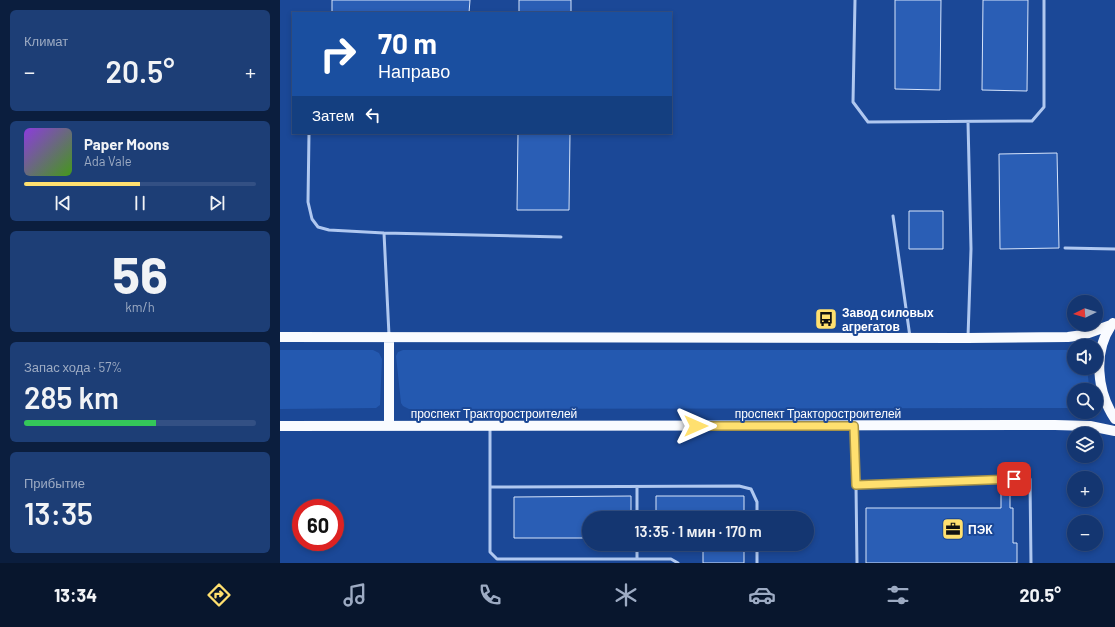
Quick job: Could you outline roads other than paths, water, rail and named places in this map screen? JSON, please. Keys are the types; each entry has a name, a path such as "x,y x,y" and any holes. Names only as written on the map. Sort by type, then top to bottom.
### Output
{"main road":[{"path":"280,337 910,339 1068,337 1083,335 1113,323"},
{"path":"1113,323 1103,343 1100,354 1100,380 1105,401 1115,419"},
{"path":"389,337 389,426"},
{"name":"проспект Тракторостроителей","path":"280,426 1055,425 1090,426 1115,431"}],"lane":[{"path":"855,0 853,102 868,122 1032,121 1044,107 1044,0"},
{"path":"968,122 971,249 968,338"},
{"path":"309,134 308,202 312,219 318,227 329,230 384,233 561,237"},
{"path":"893,216 910,339"},
{"path":"384,233 389,337"},
{"path":"1065,248 1115,249"},
{"path":"490,426 490,552 497,559 671,559 678,563"},
{"path":"854,426 857,563"},
{"path":"856,485 1030,478 1031,563"},
{"path":"490,487 739,486 751,489 757,502 757,511"},
{"path":"637,487 637,511"},
{"path":"637,551 638,559"},
{"path":"757,551 757,563"}],"place":[{"name":"Завод силовых агрегатов","path":"826,319"},
{"name":"ПЭК","path":"953,529"}]}
